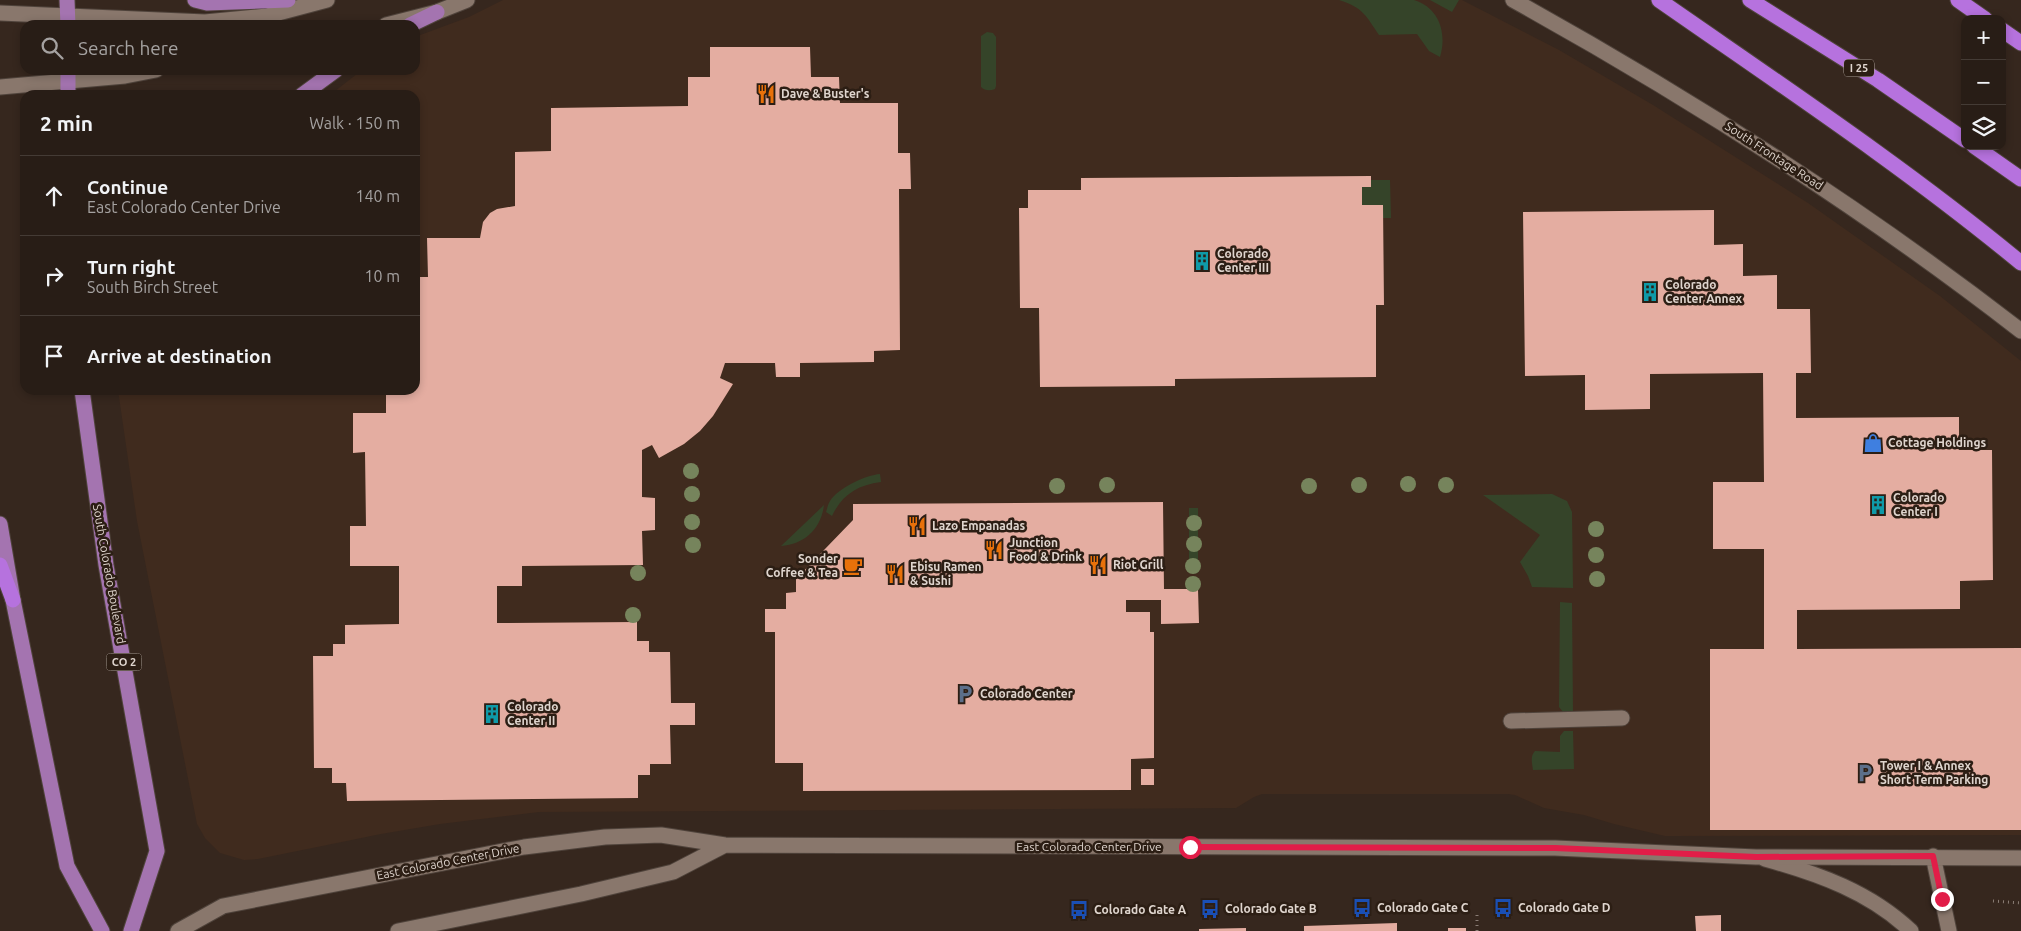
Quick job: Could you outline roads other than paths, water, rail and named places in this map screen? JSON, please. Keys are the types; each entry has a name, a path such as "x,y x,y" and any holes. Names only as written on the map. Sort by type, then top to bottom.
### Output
{"highway":[{"path":"1659,0 1853,135 1932,193 2021,263"},
{"name":"I 25","path":"1750,0 1878,80 1961,137"},
{"path":"1958,0 1979,15"},
{"path":"2006,33 2021,43"},
{"path":"1980,150 2021,179"},
{"path":"0,565 13,600"}],"main road":[{"path":"67,0 67,20"},
{"path":"194,0 207,3 288,0"},
{"path":"420,20 438,12"},
{"path":"309,90 329,75"},
{"name":"South Colorado Boulevard","path":"83,395 106,565 157,851 131,931"},
{"path":"0,524 13,600 66,866 102,931"}],"street":[{"path":"224,20 267,16 327,0"},
{"path":"406,20 438,12 467,0"},
{"name":"South Frontage Road","path":"1513,0 1608,53 1760,145 1906,245 2021,331"},
{"path":"0,14 57,20"},
{"path":"0,87 130,75"},
{"path":"1512,721 1622,718"},
{"name":"East Colorado Center Drive","path":"178,931 223,906 524,847 604,837 661,835 725,846 1555,848 1756,857 1933,856"},
{"name":"East Colorado Center Drive","path":"398,931 581,894 673,872 725,846"},
{"path":"1949,931 1933,856 2021,858"},
{"path":"1756,857 1834,881 1872,900 1911,931"}],"place":[{"name":"Dave & Buster's","path":"766,94"},
{"name":"Colorado Center III","path":"1202,261"},
{"name":"Colorado Center Annex","path":"1650,292"},
{"name":"Cottage Holdings","path":"1873,443"},
{"name":"Colorado Center I","path":"1878,505"},
{"name":"Lazo Empanadas","path":"917,526"},
{"name":"Junction Food & Drink","path":"994,550"},
{"name":"Riot Grill","path":"1098,565"},
{"name":"Sonder Coffee & Tea","path":"853,566"},
{"name":"Ebisu Ramen & Sushi","path":"895,574"},
{"name":"Colorado Center","path":"965,694"},
{"name":"Colorado Center II","path":"492,714"},
{"name":"Tower I & Annex Short Term Parking","path":"1865,773"},
{"name":"Colorado Gate C","path":"1362,908"},
{"name":"Colorado Gate D","path":"1503,908"},
{"name":"Colorado Gate B","path":"1210,909"},
{"name":"Colorado Gate A","path":"1079,910"}]}
